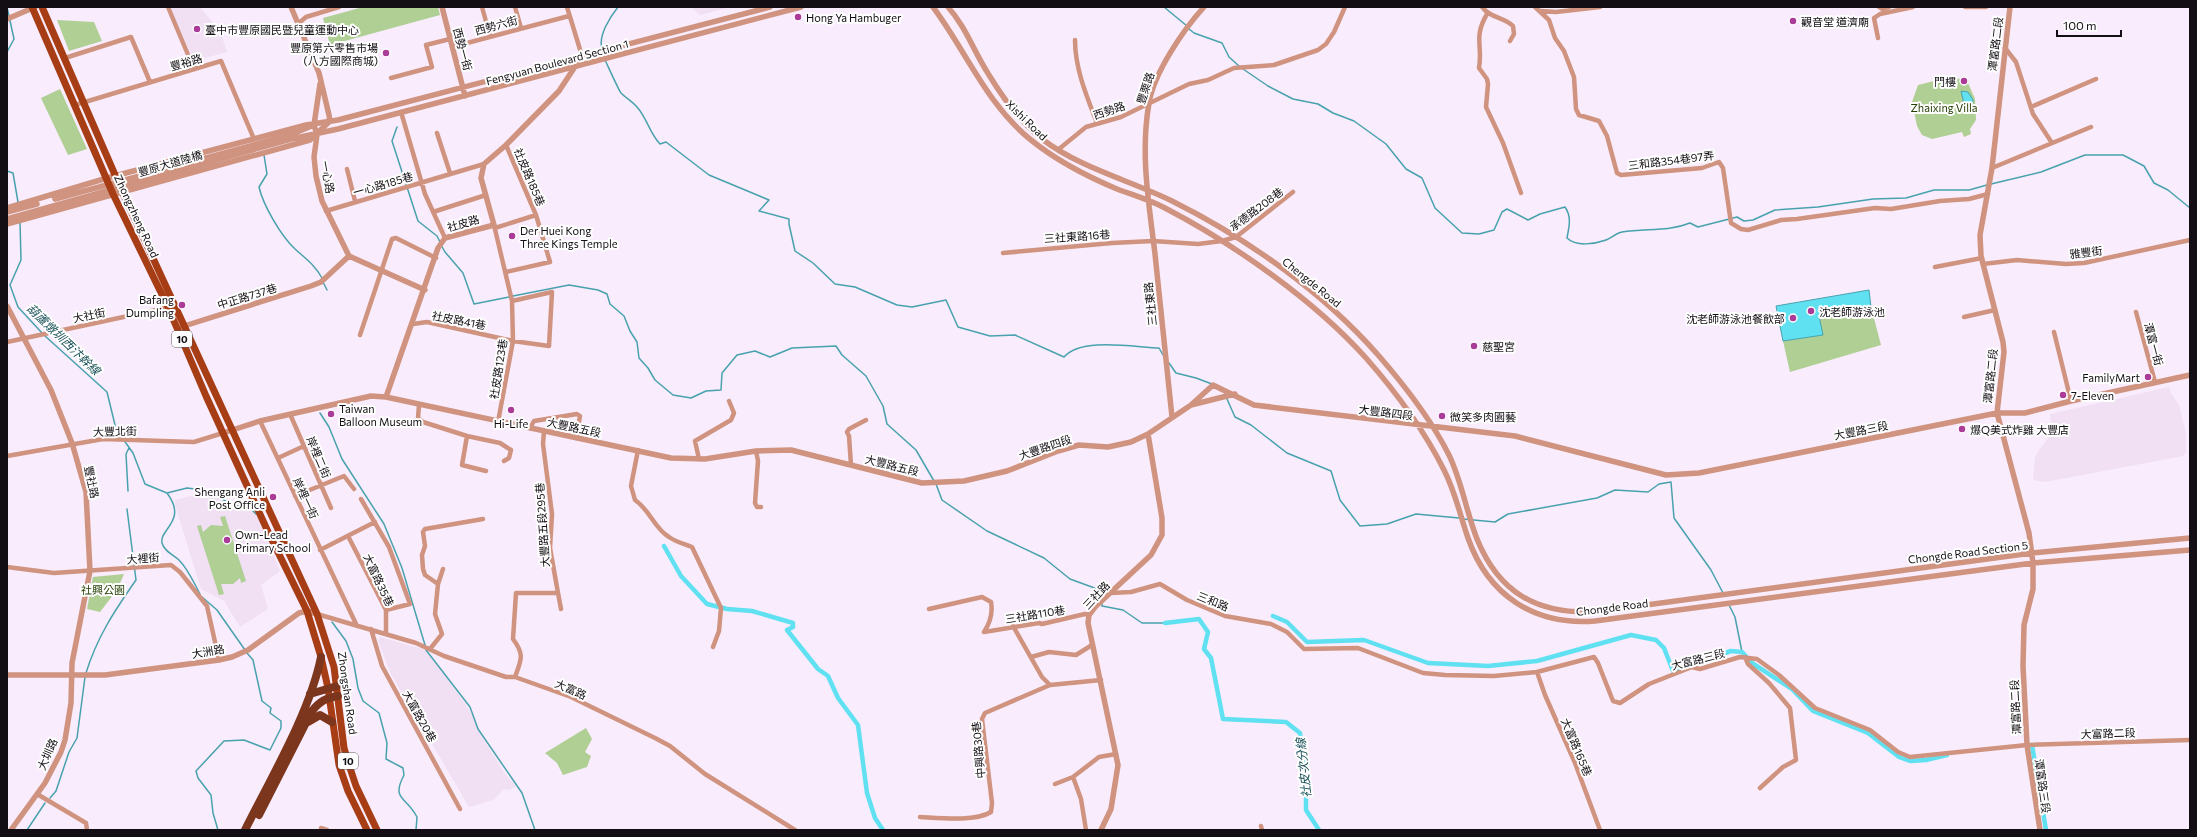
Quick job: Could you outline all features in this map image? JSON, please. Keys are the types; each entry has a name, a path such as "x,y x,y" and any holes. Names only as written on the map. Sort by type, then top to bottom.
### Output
{"highway":[{"path":"250,830 317,678 321,657"},
{"path":"310,694 337,686"},
{"path":"250,830 319,702 330,697 338,696"},
{"path":"306,724 320,714 332,722"}],"main road":[{"name":"Zhongzheng Road","path":"33,7 113,194 172,306 186,326 233,430"},
{"name":"Zhongzheng Road","path":"42,7 172,306 177,328 223,433"},
{"name":"Zhongshan Road","path":"233,430 317,614 329,647 337,686 344,748 356,786 377,830"},
{"name":"Zhongshan Road","path":"223,433 269,534 307,611 321,657 330,697 332,722 339,765 348,791 367,830"}],"street":[{"path":"7,19 33,7"},
{"path":"168,7 194,69"},
{"path":"291,7 299,23 320,79 330,121 317,135"},
{"path":"299,23 306,17 339,7"},
{"name":"西勢一街","path":"442,7 465,96"},
{"path":"482,7 490,36"},
{"path":"515,7 521,28"},
{"path":"484,164 506,145 559,91 582,56 567,7"},
{"name":"Fengyuan Boulevard Section 1","path":"291,137 314,125 463,88 770,7"},
{"name":"Fengyuan Boulevard Section 1","path":"291,137 317,135 801,7"},
{"name":"Xishi Road","path":"933,7 994,102 1028,138 1050,155 1087,176 1148,199"},
{"name":"Xishi Road","path":"948,7 964,29 988,74 1025,124 1043,140 1059,149 1096,168 1147,189"},
{"name":"豐栗路","path":"1147,189 1144,138 1149,102 1164,64 1178,39 1204,7"},
{"name":"西勢路","path":"1059,149 1082,130 1097,123 1121,117 1143,107 1149,102 1189,84 1208,80 1234,68 1274,65 1318,50 1326,44 1334,32 1345,7"},
{"path":"1482,7 1487,14 1508,20 1513,26 1514,34 1510,41"},
{"name":"三和路354巷97弄","path":"1535,7 1549,20 1555,38 1564,52 1574,77 1576,109 1579,115 1599,121 1607,136 1617,173 1621,175 1666,172 1702,168 1719,162 1724,168 1731,223 1741,229 1748,230 1781,220 1875,208 1891,209 1940,201 1969,199 1988,194"},
{"path":"1541,12 1556,12 1600,7"},
{"path":"1879,7 1882,9 1889,7"},
{"path":"1878,38 1874,18 1904,8 1913,7"},
{"path":"1965,7 1986,7"},
{"name":"潭富路二段","path":"2010,7 1992,168 1980,236 1982,261 2004,352 1997,413 2029,533 2033,563 2033,589 2024,625 2023,666 2027,745"},
{"path":"1487,14 1478,31 1481,58 1479,68 1487,79 1488,84 1486,107 1503,143 1521,193"},
{"name":"西勢六街","path":"452,47 569,16"},
{"path":"65,58 131,37 150,82"},
{"path":"391,78 432,67 426,45 450,39"},
{"path":"1075,40 1075,51 1080,74 1097,123"},
{"path":"2005,48 2016,62 2033,114 2052,143"},
{"name":"豐裕路","path":"75,105 221,61 254,139"},
{"path":"317,135 314,125 320,79"},
{"path":"2031,106 2096,79"},
{"path":"401,112 421,182 445,238"},
{"name":"Fengyuan Boulevard Section 1","path":"7,208 107,178 306,125 314,125"},
{"path":"1992,168 2091,127"},
{"path":"437,133 450,174"},
{"name":"Fengyuan Boulevard Section 1","path":"7,224 310,140 317,135"},
{"name":"一心路","path":"317,135 314,157 316,176 326,210 349,256"},
{"name":"豐原大道陸橋","path":"7,212 291,137"},
{"name":"豐原大道陸橋","path":"7,219 291,137"},
{"name":"社皮路185巷","path":"506,145 536,215 550,262 506,272"},
{"name":"一心路185巷","path":"326,210 484,164"},
{"name":"社皮路","path":"386,397 425,290 438,248 445,238 495,226 481,178 484,164"},
{"path":"347,169 356,201"},
{"name":"三社東路","path":"1147,189 1172,417"},
{"name":"Chengde Road","path":"1147,189 1198,214 1236,237 1280,268 1323,302 1360,336 1394,374 1434,428"},
{"name":"承德路208巷","path":"1222,241 1236,237 1294,192"},
{"path":"433,212 486,195"},
{"name":"Chengde Road","path":"1148,199 1222,241 1277,280 1325,318 1355,346 1395,393 1418,426"},
{"path":"495,226 536,215"},
{"name":"社皮路123巷","path":"495,226 512,301 513,341 498,422"},
{"path":"360,335 392,238 396,238 436,258"},
{"name":"三社東路16巷","path":"1003,253 1042,248 1153,240 1198,244 1222,241"},
{"name":"雅豐街","path":"1935,267 1982,261 2017,260 2066,264 2084,263 2190,240"},
{"path":"349,256 425,290"},
{"name":"中正路737巷","path":"177,328 321,282 349,256"},
{"name":"社皮路41巷","path":"413,324 426,322 513,341 549,346 552,292 512,301"},
{"name":"豐社路","path":"7,306 51,390 72,443 86,492 90,571 76,634 72,676"},
{"name":"大社街","path":"7,342 172,306"},
{"path":"1964,317 1995,310"},
{"name":"潭富一街","path":"2136,312 2155,382"},
{"path":"2054,332 2071,401"},
{"name":"大豐路三段","path":"1538,441 1666,475 1681,475 1699,473 1997,413 2025,414 2071,401 2190,375"},
{"name":"大豐路四段","path":"922,483 964,481 986,477 1067,448 1089,444 1108,447 1119,446 1148,434 1191,405 1213,385 1235,394 1254,406 1434,428 1515,436 1538,441"},
{"name":"大豐路四段","path":"1191,405 1235,394"},
{"name":"大豐路五段","path":"223,433 260,421 353,399 370,396 386,397 671,458 699,459 756,451 791,450 899,479 922,483"},
{"path":"699,459 696,441 731,420 734,414 729,401"},
{"path":"419,404 418,418 423,422 467,436 500,443 511,450 509,458 504,461"},
{"name":"岸裡二街","path":"290,414 331,508"},
{"path":"530,428 534,421 577,414 580,416 576,438"},
{"path":"851,465 849,436 847,432 849,429 866,420"},
{"name":"岸裡一街","path":"260,421 357,626"},
{"name":"Chongde Road","path":"1418,426 1446,473 1468,539 1483,570 1509,598 1522,608 1538,615 1578,622 1751,601"},
{"name":"Chongde Road","path":"1434,428 1461,485 1477,538 1489,562 1508,585 1530,601 1549,609 1568,612 1594,612 1750,592"},
{"name":"大豐路五段295巷","path":"544,431 544,444 552,514 550,548 561,609"},
{"name":"大豐北街","path":"7,456 72,443 116,438 194,442 223,433"},
{"name":"三社路","path":"1101,830 1111,809 1114,795 1117,775 1116,754 1088,623 1089,615 1101,601 1151,555 1162,535 1162,518 1148,434"},
{"path":"467,436 462,465 486,472"},
{"path":"278,458 304,446"},
{"path":"638,450 631,486 635,500 644,506 656,524 668,537 692,547 721,608 719,631 713,647"},
{"path":"756,451 758,461 754,503 757,507 761,507"},
{"path":"295,496 344,476 354,489"},
{"path":"361,498 389,547 410,604 386,610"},
{"path":"438,584 425,575 423,569 422,555 425,546 423,532 425,529 483,519"},
{"path":"320,550 375,522"},
{"name":"大富路35巷","path":"348,536 386,610 386,634"},
{"name":"Chongde Road Section 5","path":"1750,592 1846,577 2032,553 2190,538"},
{"name":"Chongde Road Section 5","path":"1751,601 2033,563 2190,550"},
{"name":"大裡街","path":"7,567 54,573 171,565 180,572 207,606 219,660"},
{"path":"430,649 442,634 435,610 438,584 443,569"},
{"name":"三和路","path":"1111,593 1131,592 1160,584 1186,600 1225,616 1271,624 1287,632 1304,648"},
{"path":"515,677 521,658 521,650 513,639 516,593 558,593"},
{"name":"三社路110巷","path":"929,609 982,597 991,602 992,609 988,625 984,632 1014,626 1039,623 1042,624 1084,614 1089,615"},
{"path":"307,611 317,614"},
{"name":"大洲路","path":"72,676 89,676 219,660 246,651 262,642 294,616 307,611"},
{"name":"大富路","path":"317,614 371,629 430,649 444,656 490,672 506,677 515,677 571,697 660,740 705,774 795,830"},
{"path":"1014,626 1042,677 1050,685"},
{"name":"大富路20巷","path":"371,629 382,666 460,809"},
{"path":"1031,657 1049,652 1076,655 1092,645"},
{"name":"大富路三段","path":"1304,648 1358,648 1423,673 1446,675 1494,676 1537,672 1594,657 1598,663 1613,701 1620,702 1649,684 1680,672 1692,668 1700,669 1745,657"},
{"path":"1745,657 1757,659 1779,674 1815,708 1870,730 1898,752 1910,757 2027,745"},
{"path":"1745,657 1748,664 1769,683 1786,703 1792,719 1796,760 1783,767 1760,788"},
{"name":"大富路165巷","path":"1537,672 1545,695 1575,763 1600,830"},
{"path":"7,675 72,676"},
{"name":"大圳路","path":"11,830 53,769 65,740 71,703 72,676"},
{"name":"中興路30巷","path":"920,818 974,817 985,816 991,812 992,803 982,719 985,713 1050,685 1101,680"},
{"name":"大富路二段","path":"2027,745 2190,740"},
{"name":"潭富路三段","path":"2027,745 2040,830"},
{"path":"1055,784 1073,777 1099,757 1116,754"},
{"path":"1073,777 1081,799 1086,830"},
{"path":"37,794 86,823 86,830"},
{"path":"321,828 327,830"}],"shaded area":[{"name":"臺中市豐原國民暨兒童運動中心","path":"170,7 200,7 220,31 227,52 194,61"},
{"path":"691,7 731,7 700,15"},
{"path":"2169,387 2172,395 2179,405 2186,433 2186,452 2183,456 2045,482 2033,480 2035,458 2052,433 2050,414"},
{"name":"Own-Lead Primary School","path":"208,492 234,510 255,510 280,571 261,585 268,609 240,627 224,601 201,589 175,505 175,500"},
{"path":"380,637 426,650 464,702 474,718 478,731 505,774 516,786 510,790 504,789 493,800 469,807 391,674 378,641"}],"green space":[{"path":"363,7 438,7 440,15 330,45 323,18"},
{"path":"57,20 94,22 102,41 69,51"},
{"name":"Zhaixing Villa","path":"1962,76 1969,80 1968,83 1975,99 1976,120 1970,129 1971,134 1964,137 1962,132 1932,139 1922,135 1917,126 1912,102 1918,85 1950,77 1961,79"},
{"path":"60,89 87,149 68,155 41,98"},
{"path":"1871,307 1881,345 1790,372 1783,341 1822,335 1819,316"},
{"path":"225,516 246,581 241,583 240,578 233,584 221,584 224,594 219,595 197,526 201,525 203,532 211,525 223,526 220,517"},
{"name":"社興公園","path":"124,574 117,590 100,612 87,609 93,577"},
{"path":"586,728 592,739 585,752 591,756 587,767 563,775 557,763 545,753"}],"water":[{"path":"1961,91 1968,92 1973,100 1972,109 1966,113"},
{"name":"沈老師游泳池","path":"1869,290 1871,307 1819,316 1823,335 1783,341 1776,306"}],"waterway":[{"name":"葫蘆燉圳西汴幹線","path":"7,7 14,39 7,52"},
{"path":"602,48 601,43 603,32 608,21 618,7"},
{"path":"1164,7 1187,26"},
{"path":"1189,29 1194,33 1222,43 1229,57 1239,66"},
{"path":"605,60 621,93 634,103 660,144 666,142 709,175 769,200 759,211 789,219 795,251 813,263 835,284 855,287 897,305 912,307 946,300 958,327 990,336 1015,335 1064,357 1072,351 1082,347 1095,345 1122,345 1159,348 1163,355"},
{"path":"1243,69 1268,86 1293,99 1318,104 1333,113 1354,121 1386,144 1406,169 1422,178 1435,208 1462,233 1479,234 1494,230 1502,212 1507,209 1528,220 1540,214 1565,207 1569,215 1567,238 1580,244 1597,243 1622,232 1673,228 1690,223 1698,227 1737,217 1744,221 1753,220 1775,210 1818,207 1873,199 1906,198 1934,190 1969,190 1987,185"},
{"path":"397,127 392,141 418,221 437,236 440,242"},
{"path":"264,155 267,174 259,187 264,202 273,220 284,236 295,249 307,259 322,278"},
{"path":"1991,184 2041,172 2085,155 2123,155 2144,166 2154,183 2168,190 2190,208"},
{"name":"葫蘆燉圳西汴幹線","path":"7,171 13,173 18,202"},
{"name":"葫蘆燉圳西汴幹線","path":"20,222 21,260 10,285 18,307 42,333"},
{"path":"441,245 463,273 474,304 509,297"},
{"path":"323,282 327,290"},
{"path":"513,296 569,285 598,290 607,294 610,304 624,316 630,331 637,342 639,358 648,368 655,380 673,395 691,398 706,391 721,390 722,373 737,355 755,351 770,357 792,348 836,346 842,355 866,376 883,406 887,424 916,450 934,481"},
{"path":"45,336 107,392 116,429 133,453 145,484 167,493 187,488 203,490 234,505 251,509 256,514"},
{"path":"1169,363 1176,373 1212,384"},
{"path":"1227,399 1235,417 1251,425 1287,453 1331,471 1340,500 1360,526 1387,524 1416,514 1459,518"},
{"path":"320,413 329,427 342,459 384,524 402,568 425,645"},
{"path":"128,491 126,454 129,448"},
{"path":"1463,519 1495,522 1508,514 1597,498 1615,490 1648,492 1659,484 1671,482 1674,518 1711,570 1723,593"},
{"path":"936,484 942,500 987,531 1044,558 1070,579 1100,590 1101,599"},
{"path":"167,493 173,503 175,511 174,517 164,533 162,543 167,551 179,560 191,576 200,594"},
{"path":"86,673 90,660 107,624 136,580 127,509"},
{"path":"664,546 681,576 707,604 727,609 752,611 793,623 793,627 787,630 818,669 828,676 838,698 858,725 867,793 875,818 883,830"},
{"path":"202,597 217,610 245,650"},
{"path":"1102,602 1102,606 1123,610 1142,623 1165,623"},
{"path":"1729,605 1735,617 1742,652"},
{"path":"1273,616 1287,622 1307,642 1364,640 1428,663 1488,666 1537,661 1631,635 1656,640 1664,648 1673,671 1731,651 1742,652 1752,663 1792,689 1813,711 1868,733 1899,757 1910,761 1926,760 1947,755"},
{"name":"社皮次分線","path":"1165,623 1199,619 1208,632 1204,649 1211,658 1223,719 1286,722 1300,733 1306,778 1306,810 1319,830"},
{"path":"332,622 346,641 353,659 358,688 363,701 379,713 387,743 386,759 403,768 404,775 400,783 400,794 417,817 416,830"},
{"path":"426,650 470,707 478,729 522,793 535,830"},
{"path":"218,830 213,813 211,795 198,778 196,771 224,741 244,740 270,750 281,728 281,721 270,713 271,708 262,701 253,660 247,653"},
{"path":"50,798 56,791 69,752 77,738 85,677"},
{"path":"2029,745 2032,745 2046,830"},
{"path":"27,830 45,803"}],"place":[{"name":"Hong Ya Hambuger","path":"798,17"},
{"name":"觀音堂 道濟廟","path":"1793,21"},
{"name":"臺中市豐原國民暨兒童運動中心","path":"197,29"},
{"name":"豐原第六零售市場 (八方國際商城)","path":"386,53"},
{"name":"門樓","path":"1964,81"},
{"name":"Der Huei Kong Three Kings Temple","path":"512,236"},
{"name":"Bafang Dumpling","path":"182,305"},
{"name":"沈老師游泳池","path":"1811,311"},
{"name":"沈老師游泳池餐飲部","path":"1793,318"},
{"name":"慈聖宮","path":"1474,346"},
{"name":"FamilyMart","path":"2148,377"},
{"name":"7-Eleven","path":"2063,395"},
{"name":"Hi-Life","path":"511,410"},
{"name":"Taiwan Balloon Museum","path":"331,414"},
{"name":"微笑多肉園藝","path":"1442,416"},
{"name":"爆Q美式炸雞 大豐店","path":"1962,429"},
{"name":"Shengang Anli Post Office","path":"273,497"},
{"name":"Own-Lead Primary School","path":"227,540"}]}
